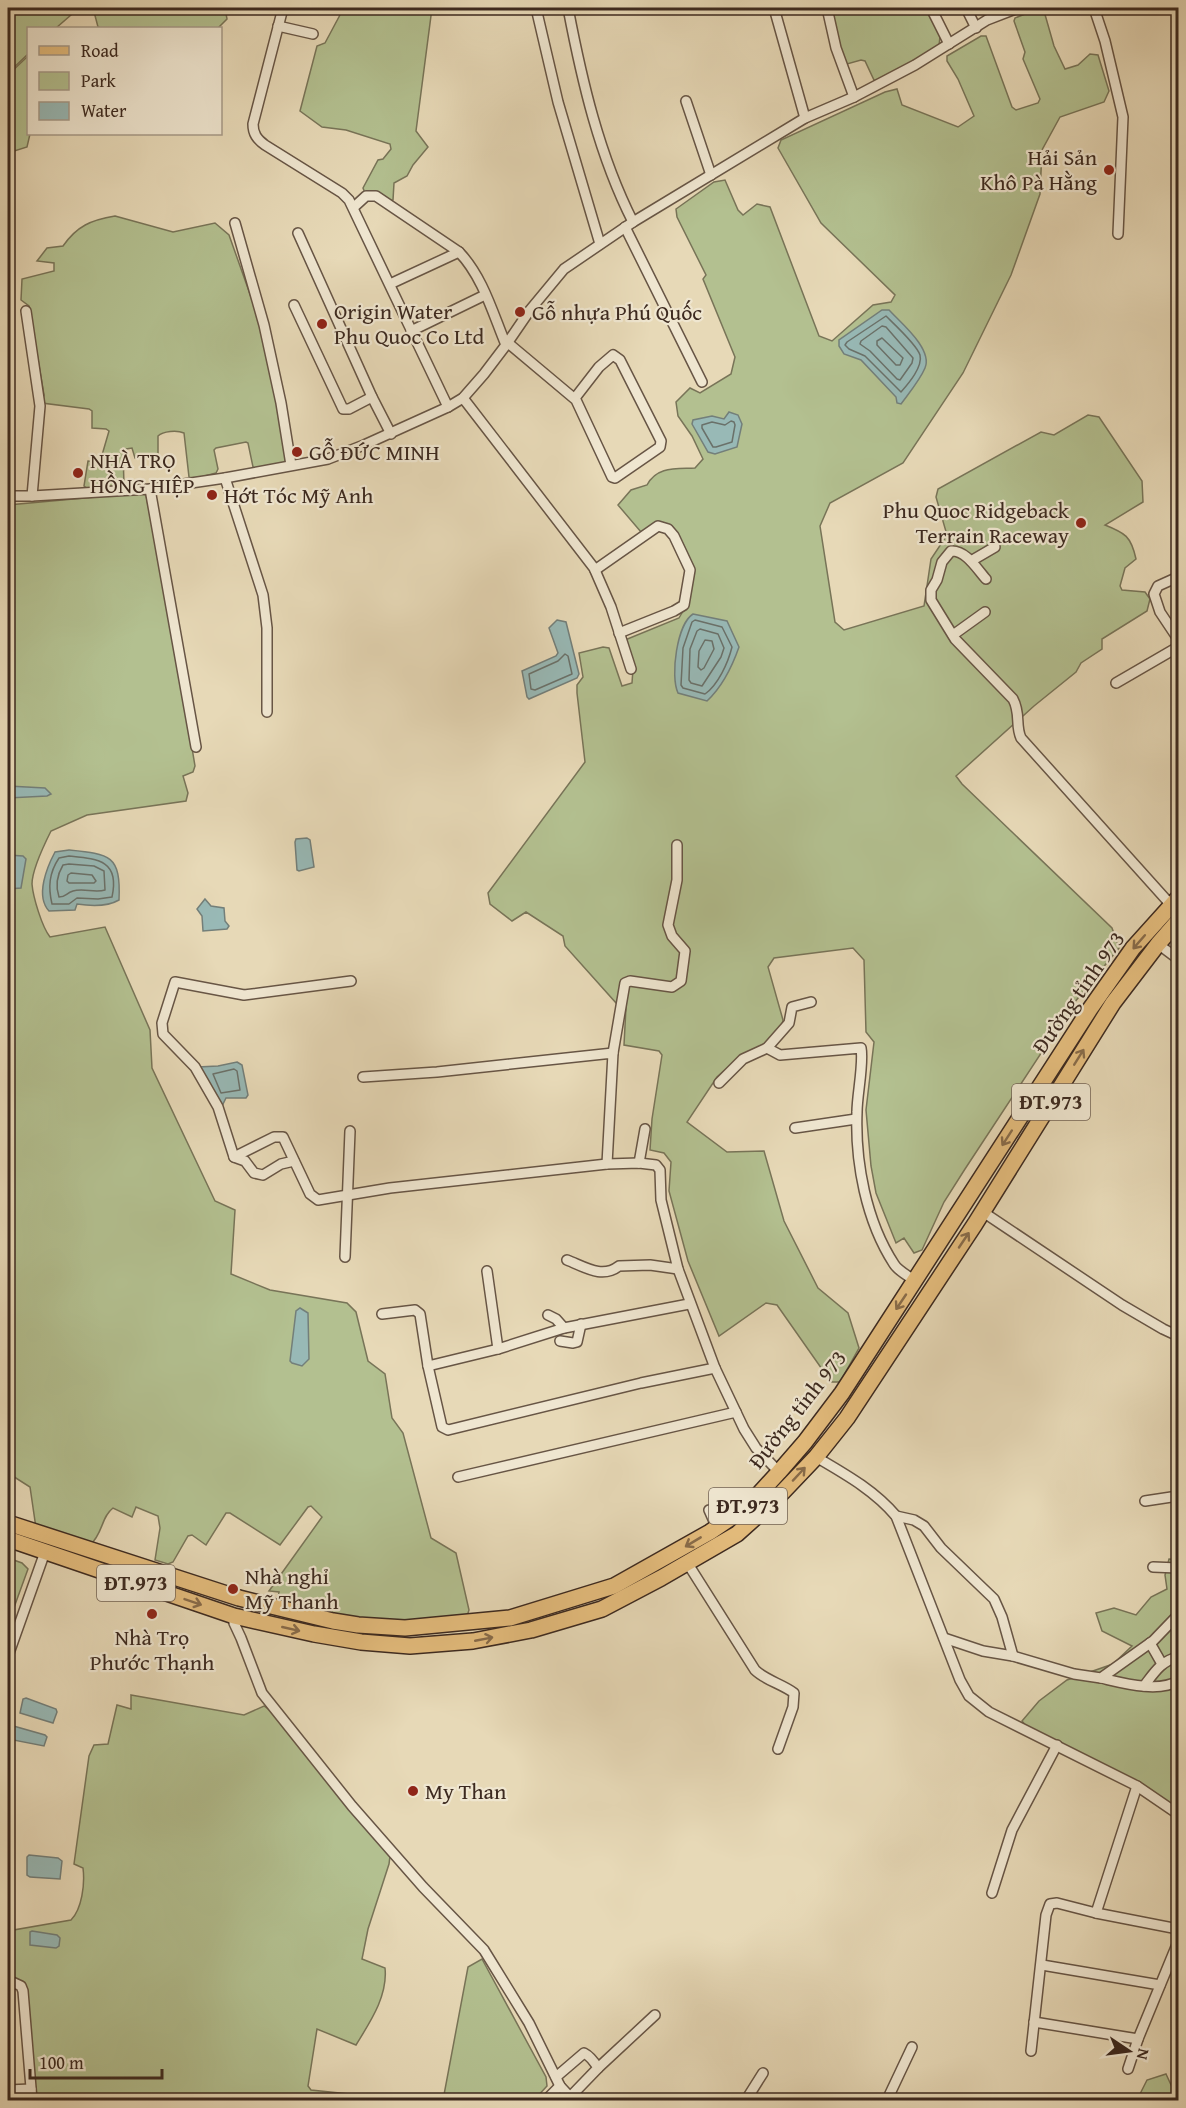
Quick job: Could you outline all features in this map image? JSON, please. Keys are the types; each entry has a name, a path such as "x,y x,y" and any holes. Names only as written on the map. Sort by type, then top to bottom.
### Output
{"main road":[{"name":"Đường tỉnh 973","path":"8,1539 306,1616 358,1625 405,1628 510,1618 614,1586 671,1555 747,1507 805,1442 842,1393 1089,1009 1133,948 1175,902"},
{"name":"Đường tỉnh 973","path":"8,1523 42,1546 234,1616 314,1634 410,1646 473,1641 531,1630 602,1609 688,1564 738,1534 816,1457 847,1418 983,1212 1113,1004 1158,944 1179,921"},
{"path":"915,1281 931,1288"},
{"path":"234,1616 239,1598"}],"street":[{"path":"283,8 253,124 253,132 257,139 265,145 342,193 354,207 448,407"},
{"path":"536,8 558,102 600,244"},
{"path":"568,8 599,139 629,225 702,382"},
{"path":"774,8 805,118"},
{"path":"827,8 836,48 855,97"},
{"path":"931,8 949,44"},
{"path":"966,8 976,28"},
{"path":"8,496 150,489 328,459 391,434 448,407 463,398 564,269 629,225 805,118 855,97 915,65 987,20 1018,8"},
{"path":"1094,8 1122,111 1118,234"},
{"path":"278,26 313,34"},
{"path":"686,101 711,175"},
{"path":"354,207 366,196 376,196 459,252 470,264 507,344 575,398 612,477 615,478 660,447 661,441 617,357 613,355 605,361 575,398"},
{"path":"235,223 264,325 281,403 291,465"},
{"path":"298,233 391,434"},
{"path":"390,284 459,252"},
{"path":"411,331 485,295"},
{"path":"294,305 343,409 350,409 372,397"},
{"path":"26,311 40,406 32,496"},
{"path":"463,398 595,570 611,607 631,669"},
{"path":"225,478 263,595 267,628 267,712"},
{"path":"150,489 196,747"},
{"path":"595,570 658,526 668,528 674,536 690,570 684,605 674,612 619,633"},
{"path":"971,561 995,547"},
{"path":"986,579 971,561 957,551 951,551 942,562 937,580 931,590 931,600 953,635 1013,699 1018,711 1018,728 1021,738 1175,902"},
{"path":"1179,577 1158,585 1154,592 1160,612 1179,639"},
{"path":"953,635 985,612"},
{"path":"1116,683 1179,647"},
{"path":"608,1164 613,1053 625,983 630,981 672,987 681,981 685,951 672,936 668,925 677,880 677,845"},
{"path":"1158,944 1179,959"},
{"path":"234,1157 218,1107 195,1067 163,1034 162,1023 175,982 244,994 351,981"},
{"path":"719,1083 743,1059 767,1048 789,1023 792,1007 811,1002"},
{"path":"767,1048 780,1055 861,1048 856,1119 862,1173 873,1220 895,1266 915,1281"},
{"path":"363,1077 437,1072 613,1053"},
{"path":"795,1128 856,1119"},
{"path":"639,1163 645,1129"},
{"path":"345,1257 350,1131"},
{"path":"234,1157 279,1136 283,1137 310,1194 318,1200 348,1194 608,1164 652,1164 660,1170 661,1200 678,1269 689,1304 715,1368 756,1448 779,1472"},
{"path":"234,1157 245,1161 254,1173 263,1175 281,1164 294,1161"},
{"path":"983,1212 1122,1305 1179,1336"},
{"path":"567,1260 603,1272 613,1271 619,1266 650,1265 678,1269"},
{"path":"487,1271 498,1349"},
{"path":"428,1366 498,1349 564,1328 689,1304"},
{"path":"382,1314 418,1311 420,1314 428,1366 442,1427 448,1430 642,1383 715,1368"},
{"path":"548,1315 556,1319 564,1328"},
{"path":"560,1341 577,1342 581,1324"},
{"path":"458,1477 736,1412"},
{"path":"816,1457 858,1482 896,1516 960,1680 969,1696 989,1712 1137,1786 1179,1814"},
{"path":"1145,1501 1179,1496"},
{"path":"709,1510 717,1528"},
{"path":"896,1516 914,1520 924,1526 941,1548 994,1599 1014,1656"},
{"path":"8,1656 42,1546"},
{"path":"688,1564 754,1670 794,1693 793,1707 778,1749"},
{"path":"1153,1567 1179,1568"},
{"path":"1101,1678 1150,1643 1179,1615"},
{"path":"234,1616 234,1623 242,1638 262,1693 368,1824 423,1887 484,1950 529,2023 558,2082 571,2099 598,2068 655,2014"},
{"path":"944,1638 983,1651 1014,1656 1074,1674 1144,1686 1179,1681"},
{"path":"1150,1643 1162,1664"},
{"path":"1144,1686 1162,1664 1179,1657"},
{"path":"992,1893 1012,1830 1057,1745"},
{"path":"1096,1913 1137,1786"},
{"path":"1031,2051 1046,1915 1050,1904 1057,1903 1179,1929"},
{"path":"1128,2069 1138,2039 1179,1942"},
{"path":"1042,1965 1160,1985"},
{"path":"8,1980 21,1986 23,1991 32,2100"},
{"path":"1034,2022 1138,2039"},
{"path":"887,2100 912,2047"},
{"path":"546,2100 558,2082 584,2054 589,2056 598,2068"},
{"path":"746,2100 763,2073"},
{"path":"8,2090 31,2088"}],"green space":[{"path":"8,8 79,8 57,27 27,27 27,55 8,73"},
{"path":"93,8 225,8 227,19 219,27 98,27"},
{"path":"342,8 432,8 416,131 428,147 407,176 394,183 393,200 389,201 365,193 363,188 378,160 383,159 391,149 390,144 346,130 322,127 300,111 317,46 325,43"},
{"path":"829,8 925,8 940,36 939,46 879,81 874,80 865,61 847,64 843,59"},
{"path":"1035,10 1044,11 1054,46 1065,69 1078,65 1090,54 1098,55 1109,91 1104,102 1060,117 1042,150 1040,194 1011,275 963,373 903,463 830,503 820,526 835,622 844,630 924,606 931,559 947,535 936,497 938,489 1041,432 1054,435 1088,415 1099,417 1142,481 1143,502 1105,525 1118,530 1132,545 1136,559 1125,568 1120,586 1122,590 1145,592 1150,599 1147,611 1102,639 1102,649 1081,663 1076,672 1034,706 956,776 1112,928 1119,948 1074,1003 944,1202 922,1250 914,1253 904,1238 896,1243 876,1193 871,1166 866,1110 874,1042 866,1032 864,960 853,948 774,958 768,967 783,1020 781,1031 754,1052 741,1056 717,1077 687,1122 727,1152 764,1151 784,1221 818,1288 848,1313 859,1348 840,1382 831,1382 777,1305 766,1303 719,1336 688,1261 669,1191 671,1162 664,1153 650,1150 652,1119 662,1055 659,1051 624,1045 626,1007 617,1004 565,946 563,936 526,912 512,921 490,904 488,893 585,762 577,693 577,685 583,677 579,653 603,647 609,648 622,686 632,683 633,669 625,640 679,618 687,604 692,578 672,528 641,532 618,505 631,490 647,485 656,474 674,469 695,468 703,459 692,436 678,416 676,402 690,388 700,393 731,374 735,357 703,279 706,275 677,217 676,209 714,182 725,180 738,210 743,215 757,204 770,207 819,336 832,341 873,305 891,302 895,295 821,223 778,148 781,140 885,92 897,89 902,105 958,127 974,116 958,79 947,61 947,56 981,36 986,36 1012,107 1016,110 1038,103 1040,99 1023,59 1025,52 1014,21 1015,18"},
{"path":"27,57 27,135 30,135 27,147 8,153 8,75"},
{"path":"115,216 173,232 215,223 229,235 261,325 279,404 286,464 253,467 246,442 216,448 214,450 218,469 216,473 193,479 189,477 184,433 170,432 158,436 158,457 135,458 132,448 123,452 124,485 88,489 84,486 88,461 100,462 109,431 92,428 92,411 89,409 42,403 44,395 29,306 21,300 22,279 54,271 54,263 37,261 47,248 63,246 74,233 85,225"},
{"path":"139,493 146,495 168,604 195,766 193,772 183,776 188,793 186,801 87,815 51,831 34,872 32,884 36,904 50,937 105,927 150,1030 152,1068 215,1201 235,1210 231,1274 270,1290 347,1303 356,1312 368,1361 385,1374 392,1418 403,1433 431,1538 456,1553 469,1610 466,1619 348,1621 277,1605 279,1592 269,1591 322,1517 311,1506 280,1545 230,1513 226,1513 206,1545 192,1535 188,1536 173,1562 168,1564 155,1560 160,1528 158,1516 136,1507 132,1517 113,1508 90,1545 36,1528 30,1487 8,1473 8,505"},
{"path":"8,1558 22,1563 28,1569 8,1624"},
{"path":"1169,1559 1178,1560 1178,1810 1026,1726 1022,1721 1039,1701 1067,1680 1113,1664 1132,1646 1102,1631 1096,1613 1114,1608 1136,1615 1151,1597 1167,1589 1165,1575"},
{"path":"131,1695 244,1715 264,1706 271,1711 387,1849 390,1856 389,1864 368,1929 362,1959 385,1968 381,1999 356,2045 317,2029 308,2086 311,2090 407,2100 35,2100 26,1989 8,1976 8,1931 71,1920 75,1915 84,1881 83,1868 74,1864 89,1756 94,1745 108,1744 117,1705 131,1709"},
{"path":"482,1959 546,2077 547,2086 534,2100 443,2100 468,1967"},
{"path":"1166,2074 1178,2100 1137,2100 1147,2080"}],"water":[{"path":"882,310 889,310 908,329 920,345 926,361 920,377 901,404 897,403 896,397 861,360 844,354 839,346 839,340"},
{"path":"729,412 738,415 742,424 737,447 715,454 708,452 692,424 693,420 712,416 724,419"},
{"path":"693,614 727,621 739,647 726,676 707,701 678,693 676,685 676,651 683,628"},
{"path":"557,620 566,622 579,674 577,678 529,699 522,671 556,656 558,653 549,628"},
{"path":"8,786 45,788 51,794 8,798"},
{"path":"296,839 310,840 314,867 299,871 297,870 295,842"},
{"path":"69,850 94,853 110,860 115,865 118,874 119,900 104,905 77,904 75,910 49,911 43,898 46,873 55,852"},
{"path":"8,855 23,856 26,859 21,888 8,889"},
{"path":"205,899 211,906 224,908 225,921 229,926 227,929 203,931 202,916 197,909"},
{"path":"237,1062 242,1065 248,1095 246,1098 226,1098 222,1106 218,1103 207,1081 200,1074 198,1067"},
{"path":"300,1308 308,1313 309,1359 302,1366 290,1361 296,1311"},
{"path":"26,1698 56,1709 53,1723 20,1713 23,1699"},
{"path":"10,1725 45,1735 47,1737 44,1746 8,1739"},
{"path":"29,1855 58,1858 62,1861 60,1879 27,1875"},
{"path":"30,1932 57,1935 60,1938 59,1946 56,1948 30,1945"}],"place":[{"name":"Hải Sản Khô Pà Hằng","path":"1109,170"},
{"name":"Gỗ nhựa Phú Quốc","path":"520,312"},
{"name":"Origin Water Phu Quoc Co Ltd","path":"322,324"},
{"name":"GỖ ĐỨC MINH","path":"297,452"},
{"name":"NHÀ TRỌ HỒNG HIỆP","path":"78,473"},
{"name":"Hớt Tóc Mỹ Anh","path":"212,495"},
{"name":"Phu Quoc Ridgeback Terrain Raceway","path":"1081,523"},
{"name":"Nhà nghỉ Mỹ Thanh","path":"233,1589"},
{"name":"Nhà Trọ Phước Thạnh","path":"152,1614"},
{"name":"My Than","path":"413,1791"}]}
